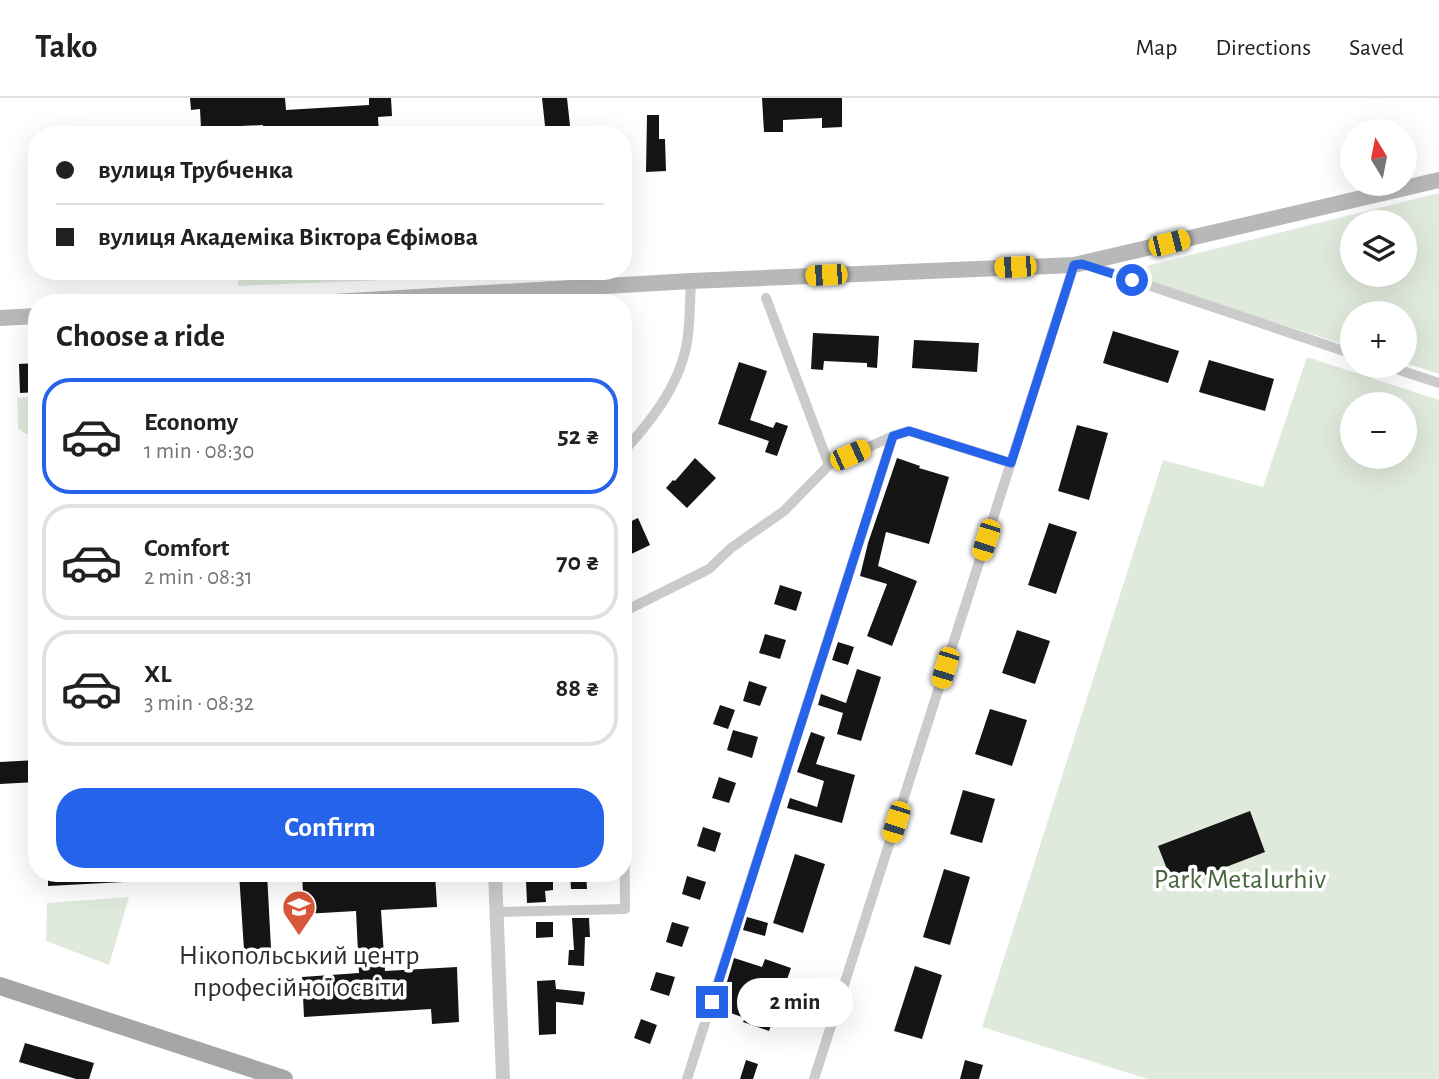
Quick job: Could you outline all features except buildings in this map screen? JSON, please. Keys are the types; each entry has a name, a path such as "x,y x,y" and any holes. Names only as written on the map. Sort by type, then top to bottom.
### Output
{"main road":[{"path":"521,294 691,281 1078,264 1439,180"},
{"path":"0,318 28,316"},
{"path":"0,986 285,1079"}],"street":[{"path":"814,1079 1011,463 1078,264 1340,350"},
{"path":"632,442 650,423 674,382 688,338 691,281"},
{"path":"766,298 829,465"},
{"path":"1417,376 1439,383"},
{"path":"632,608 709,569 731,548 784,511 829,465 893,436 909,431 1011,463"},
{"path":"687,1079 893,436"},
{"path":"495,882 503,1079"},
{"path":"496,912 625,909 625,882"}],"green space":[{"path":"1439,193 1439,374 1417,367 1417,301 1340,301 1340,343 1141,280 1136,276 1139,269 1340,218 1340,287 1417,287 1417,210 1371,210"},
{"path":"238,280 385,280 238,286"},
{"name":"Park Metalurhiv","path":"1307,357 1340,368 1340,378 1371,378 1414,392 1340,392 1340,469 1417,469 1417,393 1439,400 1439,1079 1148,1079 982,1027 1163,460 1263,487"},
{"path":"28,397 28,434 18,428 17,398"},
{"path":"129,897 109,965 46,941 47,903"}],"place":[{"name":"Нікопольський центр професійної освіти","path":"299,937"}],"route":[{"path":"712,1002 893,436 909,431 1011,463 1074,265 1082,264 1132,280"}]}
